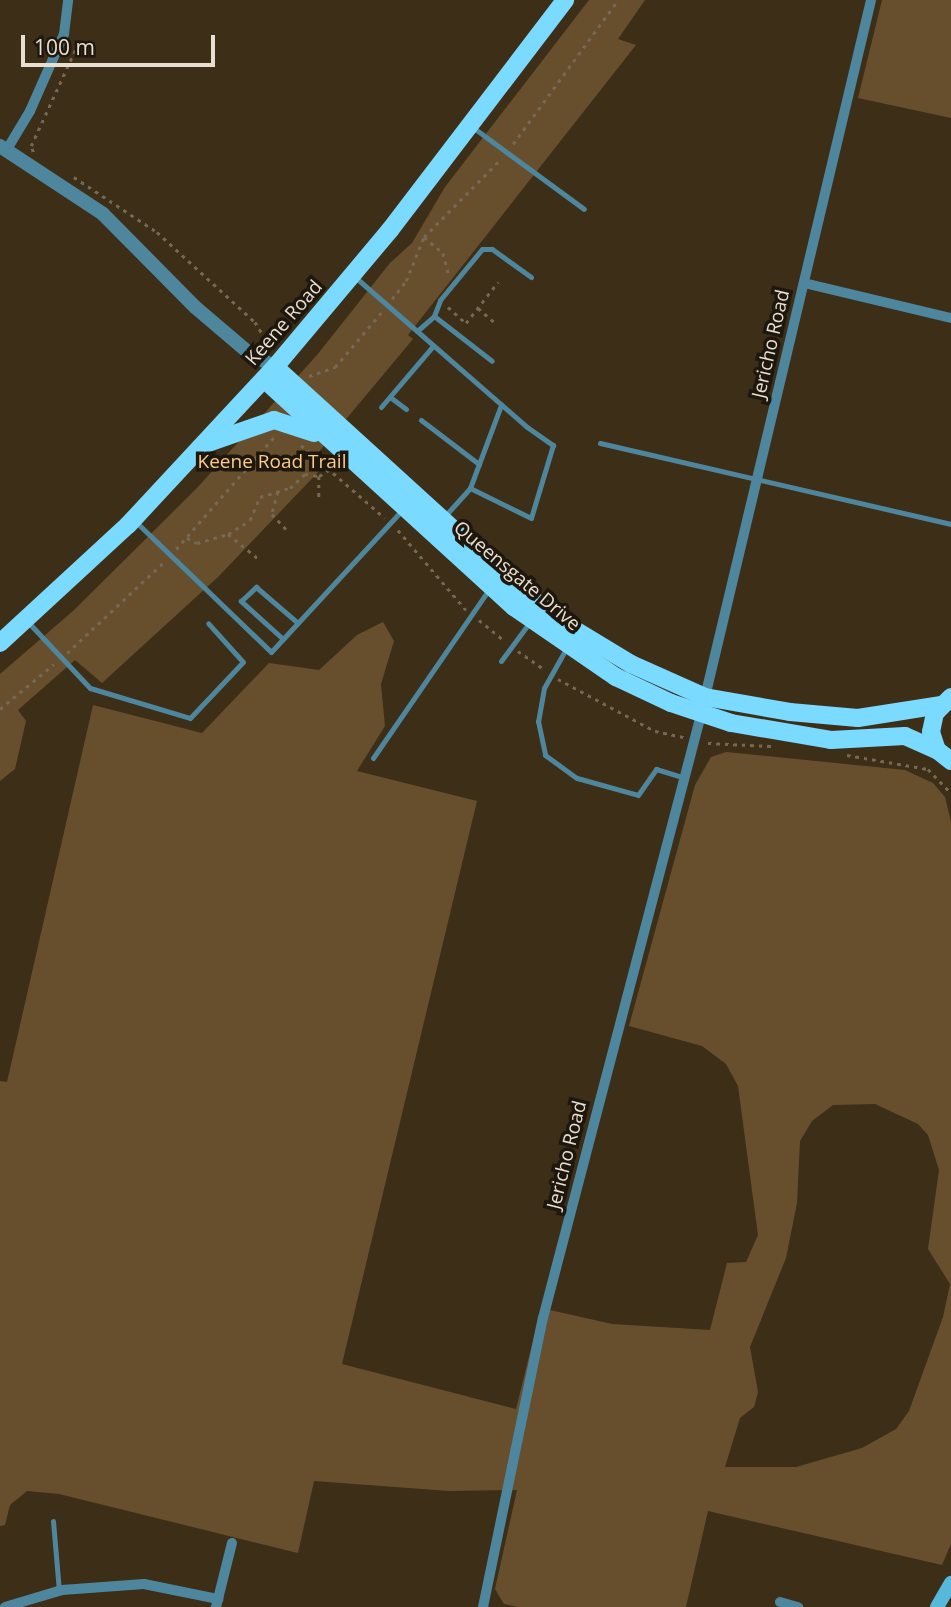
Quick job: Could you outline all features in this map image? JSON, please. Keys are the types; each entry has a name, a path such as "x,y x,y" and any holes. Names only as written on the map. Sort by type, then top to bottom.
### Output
{"main road":[{"name":"Keene Road","path":"0,643 134,520 269,373 353,275 565,0"},
{"name":"Queensgate Drive","path":"269,373 328,439 531,621 567,647 633,686 701,715 831,740 905,736 946,759"},
{"name":"Queensgate Drive","path":"269,373 560,621 631,664 705,697 757,708 858,718 948,698"},
{"path":"205,444 274,420 328,439"},
{"path":"946,759 931,732 948,698"},
{"path":"701,715 709,707 757,708"},
{"path":"937,1607 951,1583"}],"street":[{"path":"3,148 30,111 64,34 68,0"},
{"name":"Jericho Road","path":"705,697 871,0"},
{"name":"Queensgate Drive","path":"3,148 103,214 195,307 269,373"},
{"path":"804,283 951,318"},
{"name":"Jericho Road","path":"483,1607 543,1318 701,715"},
{"path":"5,1607 59,1591 144,1584 217,1603 233,1543"},
{"path":"780,1602 798,1607"}],"lane":[{"path":"470,125 584,209"},
{"path":"417,331 434,316 440,300 482,249 492,249 531,277"},
{"path":"353,275 501,405 553,444 531,518 470,488"},
{"path":"434,316 492,361"},
{"path":"382,407 433,346"},
{"path":"390,397 406,409"},
{"path":"442,520 470,488 501,405"},
{"path":"421,420 479,464"},
{"path":"600,443 951,524"},
{"path":"134,520 271,652 404,508"},
{"path":"373,758 491,586"},
{"path":"283,639 241,601 256,587 298,623"},
{"path":"26,621 90,688 190,718 243,662 208,624"},
{"path":"501,661 531,621"},
{"path":"567,647 544,688 538,721 545,755 576,778 638,795 656,769 685,778"},
{"path":"52,1521 59,1591"}],"path":[{"path":"309,376 335,367 387,306 406,281 424,237 507,152 618,0"},
{"path":"36,156 31,146 77,46"},
{"path":"62,171 131,211 157,232 255,321 265,338"},
{"path":"478,308 494,322"},
{"path":"0,709 61,657 171,555 275,437 274,425"},
{"path":"275,437 285,437"},
{"path":"297,441 390,523 465,610"},
{"path":"187,538 197,543 228,534 250,520 260,497 278,492 305,474 319,476 330,469"},
{"path":"319,476 319,498"},
{"path":"278,492 272,514 288,531"},
{"path":"228,534 260,560"},
{"path":"479,620 502,638"},
{"path":"519,652 540,667"},
{"path":"559,680 655,731 685,737"}],"green space":[{"name":"Keene Road Trail","path":"589,0 645,0 618,39 636,45 408,335 413,339 312,460 322,468 218,577 102,683 75,660 18,710 26,721 15,769 0,781 0,674 73,611 197,488 317,355 390,263 412,243 445,187"},
{"path":"882,0 951,0 951,118 858,98"},
{"path":"383,622 394,641 381,684 385,726 357,771 477,801 342,1364 516,1409 541,1308 612,1324 710,1330 727,1263 746,1262 758,1235 738,1086 726,1064 702,1046 629,1026 695,785 711,757 726,752 905,770 933,783 945,797 951,822 951,1544 942,1565 708,1511 686,1607 518,1607 504,1604 495,1589 517,1490 449,1491 314,1481 298,1553 59,1494 27,1491 10,1505 5,1525 0,1526 0,1081 7,1082 93,705 202,733 269,663 319,670 357,635","holes":["875,1104 918,1124 928,1135 939,1170 928,1249 950,1284 943,1317 909,1411 896,1429 862,1448 796,1467 725,1467 740,1418 754,1407 758,1392 750,1347 786,1258 797,1203 800,1141 812,1121 833,1105"]}]}
